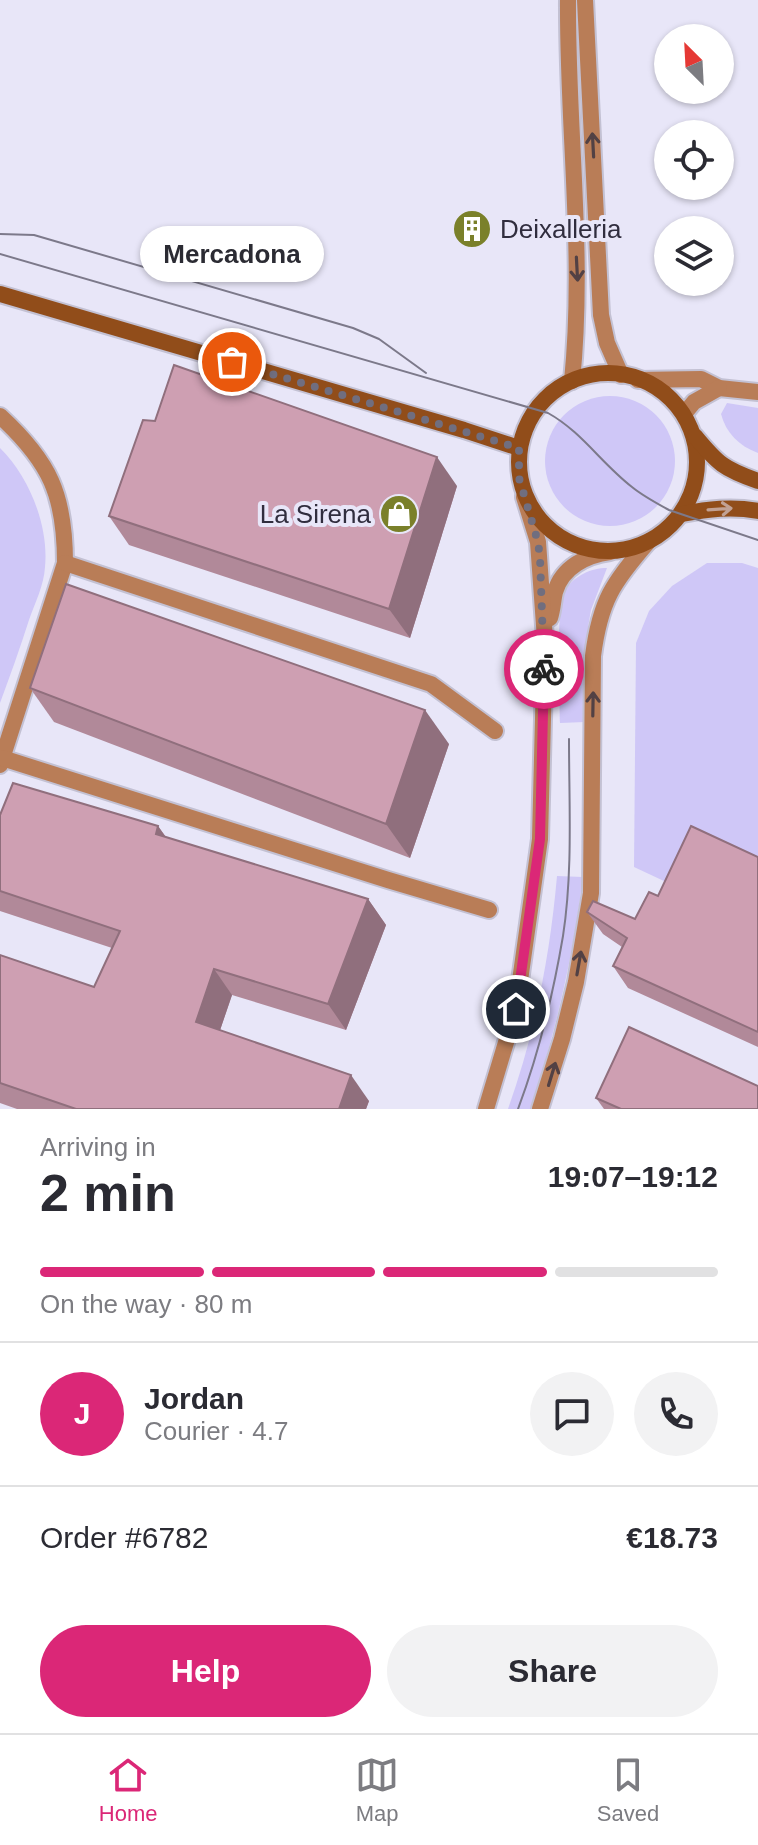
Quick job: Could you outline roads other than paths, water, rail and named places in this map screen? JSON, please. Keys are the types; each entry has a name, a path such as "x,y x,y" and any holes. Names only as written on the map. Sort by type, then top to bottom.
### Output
{"street":[{"path":"568,0 567,68 578,290 572,381"},
{"path":"585,0 601,315 607,343 621,375"},
{"path":"0,294 519,448"},
{"path":"486,1109 516,1009 540,839 545,639 538,542 519,478 519,448 526,428 539,408 553,393 572,381 601,373 638,380 657,389 684,414 697,453 694,493 682,514 667,530 649,541 592,554 564,575 554,595 545,639"},
{"path":"638,380 701,379 719,388 758,392"},
{"path":"684,414 694,402 719,388"},
{"path":"0,416 22,436 47,469 56,490 65,537 65,563 1,762 489,910"},
{"path":"692,431 726,469 758,481"},
{"path":"524,497 544,526 575,546 610,552"},
{"path":"682,514 712,508 758,511"},
{"path":"540,1109 576,982 591,893 593,656 597,623 608,594 649,541"},
{"path":"65,563 431,684 495,731"}],"tram line":[{"path":"0,234 34,235 353,328 379,339 426,373"},
{"path":"0,254 548,413 571,429 621,478 650,499 669,510 758,540"},
{"path":"518,1109 545,1024 563,936 569,862 569,739"}],"place":[{"name":"Deixalleria","path":"472,229"},
{"name":"Mercadona","path":"232,362"},
{"name":"La Sirena","path":"399,514"}]}
